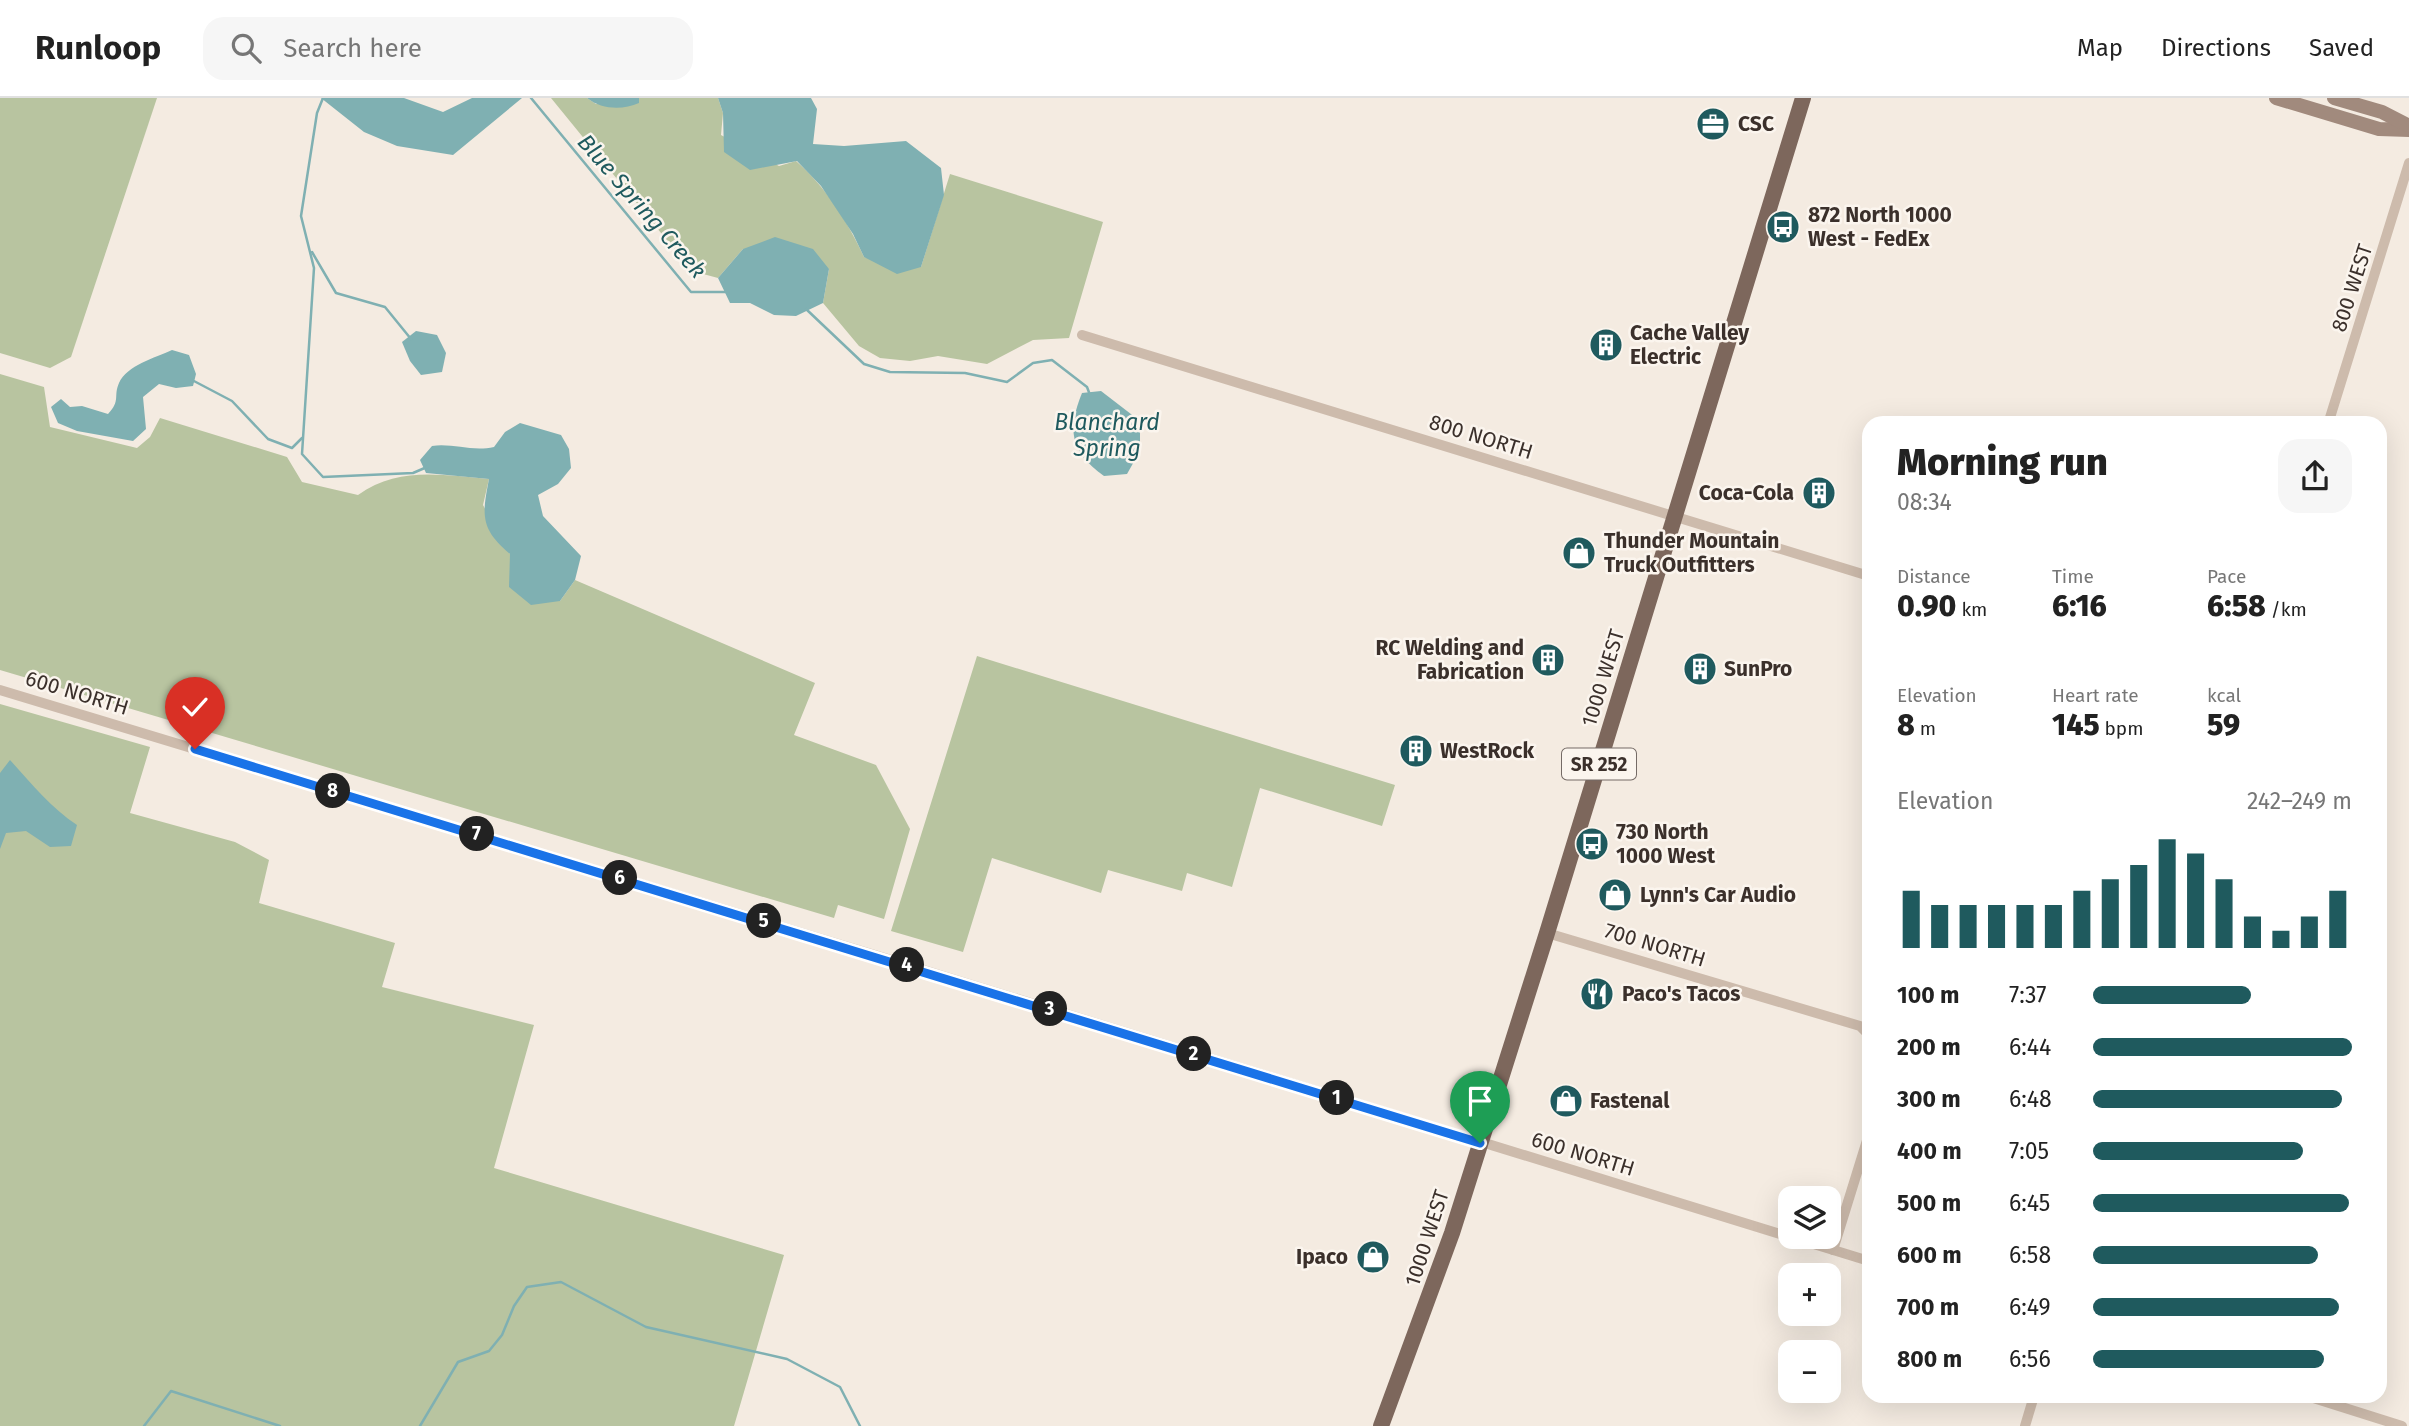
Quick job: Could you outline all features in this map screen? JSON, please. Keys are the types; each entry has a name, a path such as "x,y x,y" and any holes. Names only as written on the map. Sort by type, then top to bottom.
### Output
{"main road":[{"name":"1000 WEST","path":"1382,1426 1431,1293 1548,933 1803,98"}],"street":[{"path":"2276,98 2379,128 2409,128"},
{"path":"2334,98 2382,112 2409,128"},
{"name":"800 WEST","path":"2330,416 2409,163"},
{"name":"800 NORTH","path":"1082,335 1862,574"},
{"name":"600 NORTH","path":"0,690 1778,1233"},
{"name":"700 NORTH","path":"1548,933 1862,1028"},
{"path":"1833,1250 1862,1157"},
{"name":"600 NORTH","path":"1830,1249 1862,1259"},
{"path":"2025,1426 2032,1403"},
{"path":"2329,1403 2402,1426"}],"green space":[{"path":"0,98 157,98 71,357 50,368 0,353"},
{"path":"551,98 587,98 596,104 639,103 639,98 718,98 723,113 721,135 779,166 796,161 835,205 864,257 921,267 950,174 1103,222 1069,338 1033,340 987,364 938,356 910,361 880,358 859,346 823,303 829,269 743,249 718,278 692,271"},
{"path":"0,374 44,387 50,427 137,448 150,437 160,418 287,457 302,482 358,495 373,486 405,476 437,475 489,479 483,505 510,554 510,587 560,601 575,580 815,683 794,735 876,765 910,829 884,919 838,905 834,918 0,670"},
{"path":"977,656 1395,785 1382,826 1260,788 1232,887 1187,873 1182,891 1108,870 1101,893 992,858 963,952 891,931"},
{"path":"0,704 150,747 130,813 235,842 269,860 259,903 395,943 382,987 534,1025 494,1168 784,1255 734,1426 0,1426"}],"water":[{"path":"321,98 404,98 443,112 472,98 522,98 453,155 397,146 364,132"},
{"path":"587,98 639,98 639,103 613,108 599,105"},
{"path":"718,98 811,98 817,109 813,144 844,146 906,141 941,168 944,195 921,267 897,274 864,257 853,234 821,186 797,161 750,170 724,152 723,113"},
{"path":"775,237 813,249 829,269 823,303 796,316 774,315 750,303 730,303 718,278 743,249"},
{"path":"416,331 437,335 446,353 442,372 421,375 410,361 402,342"},
{"path":"172,350 189,355 196,374 193,386 176,388 159,384 143,397 146,429 133,441 77,431 58,423 51,407 61,399 70,407 82,406 108,414 116,402 119,383 128,371"},
{"name":"Blanchard Spring","path":"1101,391 1140,421 1140,451 1127,474 1104,476 1078,449 1073,429 1082,393"},
{"path":"520,423 561,435 569,449 571,468 558,484 538,495 543,516 581,556 575,580 560,601 531,605 509,587 510,554 493,537 486,521 485,502 489,479 426,473 420,460 432,446 478,449 494,447 505,432"},
{"path":"10,760 50,803 77,825 71,846 50,847 26,831 6,833 0,849 0,773"}],"waterway":[{"path":"323,98 317,113 301,216 314,268 302,454 323,477 413,473 427,467"},
{"name":"Blue Spring Creek","path":"531,98 691,292 728,292"},
{"path":"312,252 336,293 385,307 411,339"},
{"name":"Blue Spring Creek","path":"806,309 864,364 890,372 965,373 1007,382 1033,363 1052,360 1087,387 1090,395"},
{"path":"192,380 232,401 268,439 292,448 302,438"},
{"path":"420,1426 458,1362 489,1351 502,1335 514,1306 527,1287 561,1282 646,1327 787,1359 840,1387 860,1426"},
{"path":"144,1426 171,1391 280,1426"}],"place":[{"name":"CSC","path":"1713,124"},
{"name":"872 North 1000 West - FedEx","path":"1783,227"},
{"name":"Cache Valley Electric","path":"1606,345"},
{"name":"Coca-Cola","path":"1819,493"},
{"name":"Thunder Mountain Truck Outfitters","path":"1579,553"},
{"name":"RC Welding and Fabrication","path":"1548,660"},
{"name":"SunPro","path":"1700,669"},
{"name":"WestRock","path":"1416,751"},
{"name":"730 North 1000 West","path":"1592,844"},
{"name":"Lynn's Car Audio","path":"1615,895"},
{"name":"Paco's Tacos","path":"1597,994"},
{"name":"Fastenal","path":"1566,1101"},
{"name":"Ipaco","path":"1373,1257"}],"route":[{"path":"195,749 878,956 1480,1143"}]}
